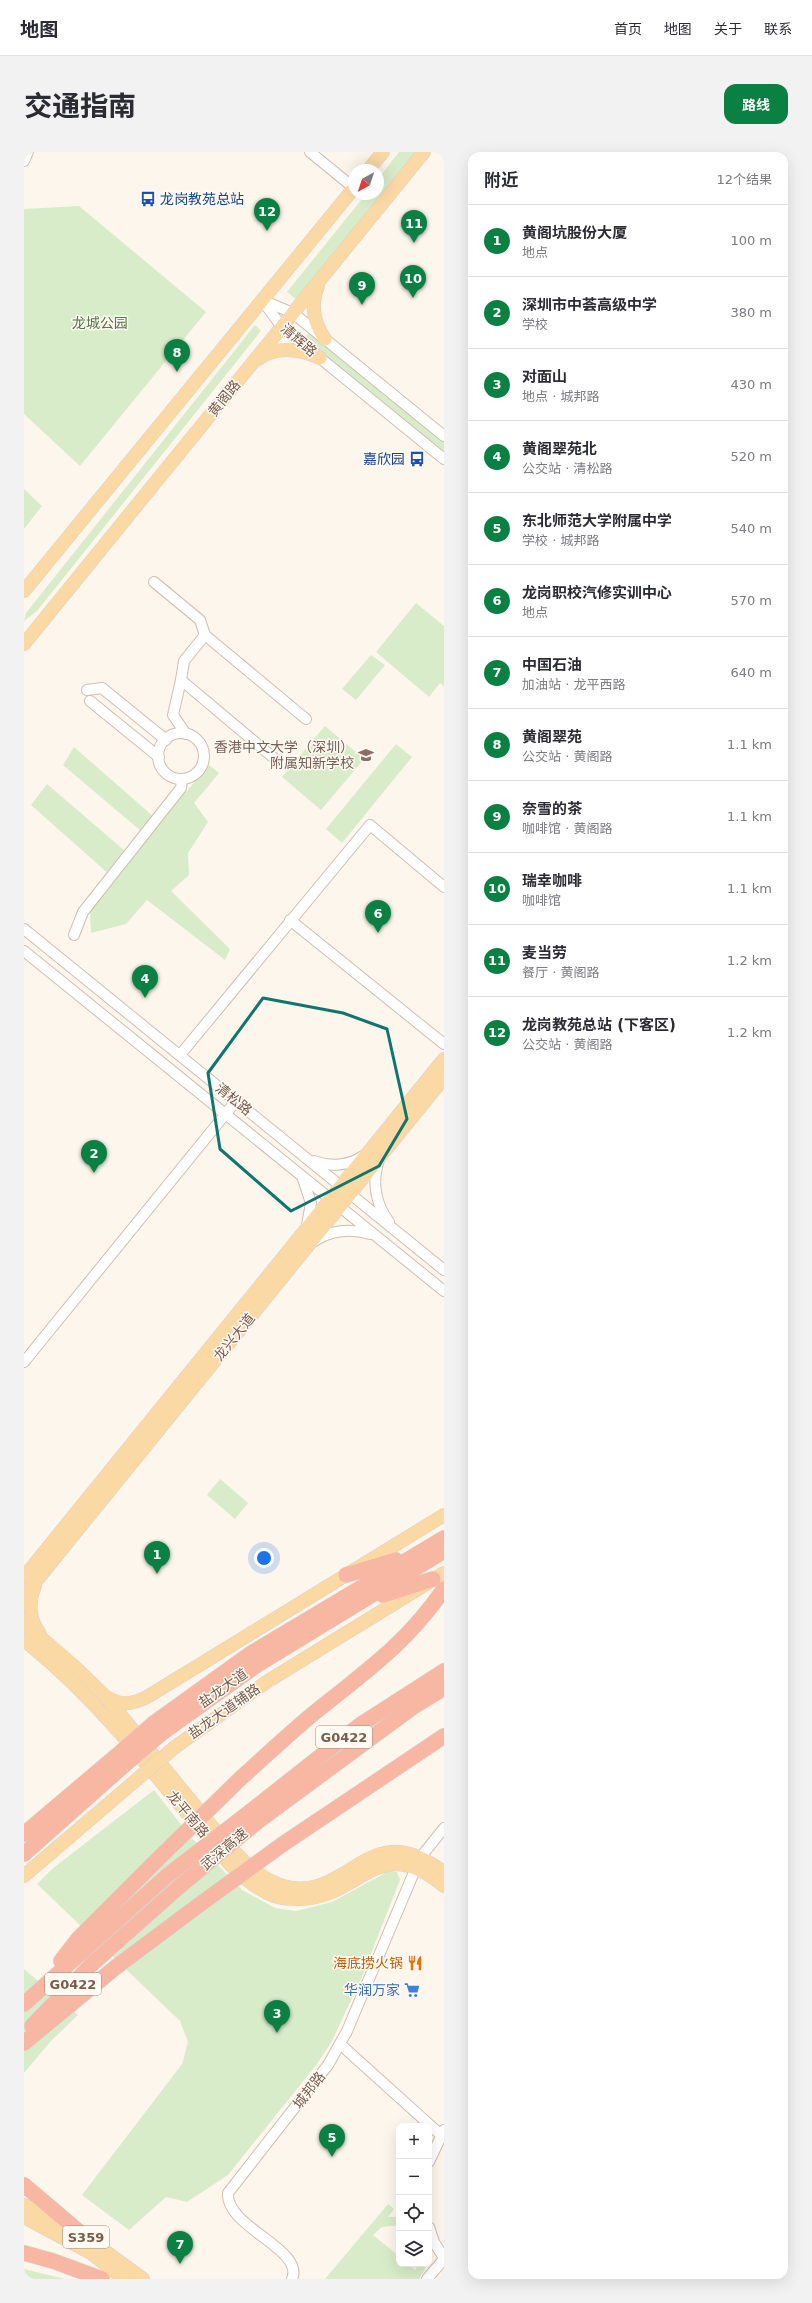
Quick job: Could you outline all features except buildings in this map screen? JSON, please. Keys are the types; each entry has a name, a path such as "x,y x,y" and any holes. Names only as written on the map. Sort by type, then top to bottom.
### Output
{"highway":[{"name":"盐龙大道","path":"24,1854 126,1756 158,1728 250,1654 444,1538"},
{"name":"盐龙大道","path":"158,1728 233,1680 444,1551"},
{"path":"346,1575 418,1554"},
{"path":"358,1603 440,1581"},
{"path":"108,1919 160,1857 241,1778 314,1714 371,1670 409,1633 440,1581"},
{"name":"武深高速","path":"24,2034 92,1964 180,1886 254,1817 360,1725 444,1671"},
{"name":"武深高速","path":"24,2004 108,1919 168,1875 413,1707 444,1688"},
{"path":"24,2043 139,1949 198,1905 283,1844 444,1736"},
{"name":"盐龙大道","path":"28,1830 126,1756"},
{"path":"24,2185 83,2235"},
{"path":"24,2253 52,2261 102,2279"}],"main road":[{"path":"373,164 383,152"},
{"name":"黄阁路","path":"24,644 424,152"},
{"path":"24,591 348,195"},
{"path":"321,278 314,298 314,308 318,329 325,339"},
{"path":"254,361 270,352 288,350 299,350 320,358"},
{"name":"龙兴大道","path":"346,1190 367,1154 444,1059"},
{"name":"龙兴大道","path":"24,1596 30,1574 44,1562 307,1247 335,1203 346,1190 380,1157 444,1078"},
{"name":"龙兴大道","path":"44,1562 305,1230 335,1203"},
{"path":"104,1696 122,1704 138,1702 444,1515"},
{"path":"30,1574 30,1608 38,1630 46,1641"},
{"name":"盐龙大道辅路","path":"24,1876 175,1747 268,1681 440,1581"},
{"path":"24,1623 46,1641 104,1696 125,1729"},
{"path":"24,1640 125,1729"},
{"name":"龙平南路","path":"125,1729 223,1840 244,1862 266,1880 292,1888 312,1887 329,1882 369,1858 386,1853 405,1852 417,1863 443,1877"},
{"name":"S359","path":"24,2205 83,2235 143,2279"},
{"name":"S359","path":"24,2217 91,2253 124,2279"}],"street":[{"path":"24,161 28,152"},
{"path":"310,152 348,183"},
{"name":"清辉路","path":"262,300 293,313 444,436"},
{"name":"清辉路","path":"262,300 282,327 444,459"},
{"path":"154,582 200,620 205,635 306,719"},
{"path":"186,734 173,715 184,661 205,635"},
{"path":"181,680 274,758"},
{"path":"87,690 102,688 166,740"},
{"path":"90,702 158,757 164,770 169,775 182,778 192,777 198,772 204,758 200,744 195,738 186,734 175,734 166,740 160,749 158,757"},
{"path":"74,935 83,912 181,788 182,778"},
{"path":"180,1055 370,825 444,887"},
{"path":"290,920 444,1044"},
{"name":"清松路","path":"24,929 444,1270"},
{"name":"清松路","path":"24,951 444,1292"},
{"path":"24,1362 236,1101"},
{"path":"308,1159 320,1163 342,1164 350,1163 367,1154"},
{"path":"380,1157 376,1169 376,1191 379,1205 393,1228"},
{"path":"301,1175 309,1193 311,1203 310,1216 305,1230"},
{"path":"307,1247 323,1236 344,1231 362,1232 379,1239"},
{"name":"城邦路","path":"292,2279 294,2270 289,2259 236,2214 227,2200 228,2193 317,2081 340,2044 417,1863 444,1828"},
{"path":"340,2044 443,2132 430,2159"},
{"path":"427,2279 444,2259 434,2242 430,2231"}],"highlighted area":[{"path":"263,998 343,1013 387,1029 407,1119 379,1166 291,1211 220,1149 208,1073"}],"green space":[{"path":"399,152 418,152 384,194 384,171"},
{"path":"361,200 379,200 298,301 287,292"},
{"name":"龙城公园","path":"79,206 206,312 80,466 24,414 24,209"},
{"path":"255,325 261,331 37,611 24,621 26,613"},
{"path":"309,333 444,442 444,454 303,340"},
{"path":"24,489 42,506 24,529"},
{"path":"416,603 444,626 444,686 440,683 429,697 376,652"},
{"path":"371,655 385,665 356,700 342,689"},
{"path":"325,726 364,759 321,810 282,777"},
{"path":"396,744 412,757 342,843 326,829"},
{"path":"74,747 155,818 175,792 186,792 209,765 219,773 194,803 208,822 188,853 189,875 171,891 230,949 225,960 147,900 126,924 91,933 89,895 110,875 31,805 47,784 125,851 141,831 63,765"},
{"path":"220,1479 248,1503 235,1519 207,1495"},
{"path":"154,1790 190,1836 242,1890 275,1908 296,1911 332,1902 389,1871 397,1872 400,1880 361,1979 332,2041 317,2064 228,2175 187,2202 166,2197 129,2230 82,2195 182,2064 188,2042 180,2021 37,1884 52,1869"},
{"path":"24,1969 78,2015 50,2042 24,2073"},
{"path":"388,2204 394,2209 388,2217 396,2217 396,2225 382,2227 373,2235 396,2254 396,2267 412,2267 415,2270 417,2267 426,2267 419,2279 325,2279"},
{"path":"24,2269 65,2279 24,2279"}],"place":[{"name":"龙岗教苑总站","path":"148,199"},
{"name":"龙岗教苑总站 (下客区)","path":"267,231"},
{"name":"麦当劳","path":"414,243"},
{"name":"瑞幸咖啡","path":"413,298"},
{"name":"奈雪的茶","path":"362,305"},
{"name":"黄阁翠苑","path":"177,372"},
{"name":"嘉欣园","path":"417,459"},
{"name":"香港中文大学（深圳） 附属知新学校","path":"366,755"},
{"name":"龙岗职校汽修实训中心","path":"378,933"},
{"name":"黄阁翠苑北","path":"145,998"},
{"name":"深圳市中荟高级中学","path":"94,1173"},
{"name":"黄阁坑股份大厦","path":"157,1574"},
{"name":"海底捞火锅","path":"415,1963"},
{"name":"华润万家","path":"412,1990"},
{"name":"对面山","path":"277,2033"},
{"name":"东北师范大学附属中学","path":"332,2157"},
{"name":"中国石油","path":"180,2264"}]}
